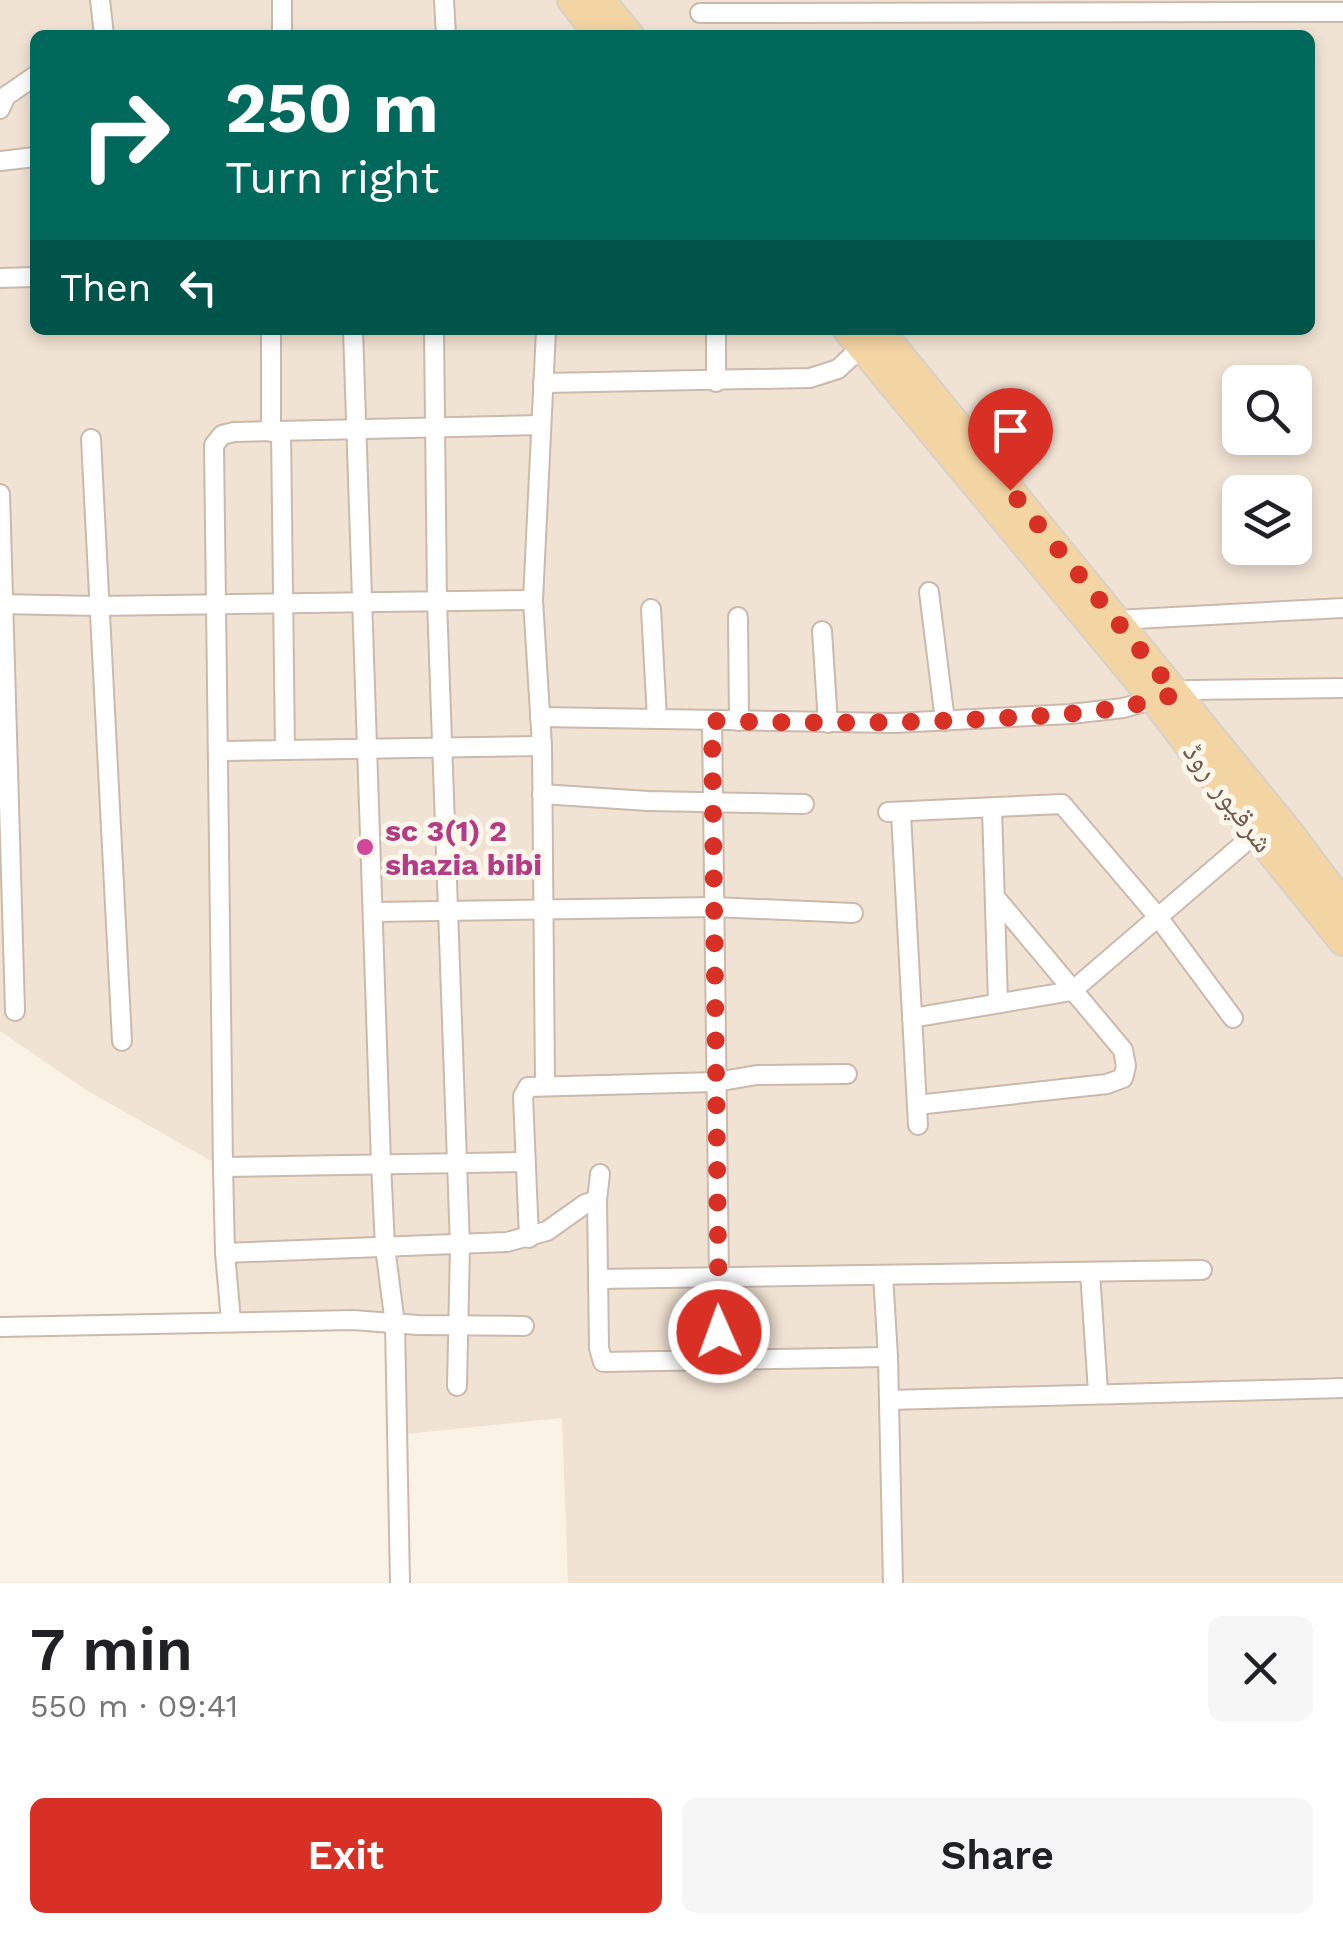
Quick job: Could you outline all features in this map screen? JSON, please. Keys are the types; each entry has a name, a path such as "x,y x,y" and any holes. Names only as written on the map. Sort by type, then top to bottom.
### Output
{"main road":[{"path":"572,0 596,30"},
{"path":"600,0 625,30"},
{"name":"شرقپور روڈ","path":"868,335 1116,620 1256,833 1343,941"},
{"name":"شرقپور روڈ","path":"868,335 1165,697 1343,905"}],"street":[{"path":"99,30 100,0"},
{"path":"282,0 282,30"},
{"path":"444,0 446,30"},
{"path":"700,13 879,6 1178,6 1343,12"},
{"path":"0,109 6,96 30,79"},
{"path":"0,161 30,158"},
{"path":"0,278 30,277"},
{"path":"271,335 285,750"},
{"path":"353,335 381,1163 394,1324 400,1583"},
{"path":"434,335 437,601 460,1246 457,1386"},
{"path":"545,1084 542,746 532,600 546,335"},
{"path":"716,335 716,382"},
{"path":"543,384 810,378 838,369 866,335"},
{"path":"231,1320 224,1253 222,1167 214,446 227,433 540,425"},
{"path":"91,439 122,1041"},
{"path":"0,494 15,1011"},
{"path":"929,592 945,721"},
{"path":"2,604 532,600"},
{"path":"1116,620 1343,608"},
{"path":"650,609 657,720"},
{"path":"738,617 739,721"},
{"path":"822,631 828,723"},
{"path":"540,717 828,723 945,721 1122,708 1201,690 1343,688"},
{"path":"712,721 720,1360"},
{"path":"220,751 542,746"},
{"path":"542,794 804,804"},
{"path":"995,897 1123,1050 1123,1078 1107,1084 917,1115 894,813 1062,804 1158,918 1233,1018"},
{"path":"992,808 998,1003"},
{"path":"912,1018 1072,991 1256,833"},
{"path":"373,912 714,908 852,912"},
{"path":"530,1238 523,1092 528,1086 716,1082 757,1076 847,1074"},
{"path":"222,1167 524,1162"},
{"path":"600,1174 598,1279 604,1362 888,1357"},
{"path":"224,1253 460,1246 530,1238 597,1200"},
{"path":"598,1279 1202,1270"},
{"path":"1090,1272 1098,1392"},
{"path":"883,1275 893,1583"},
{"path":"0,1327 231,1320 524,1326"},
{"path":"889,1400 1343,1388"}],"shaded area":[{"path":"0,0 1343,0 1343,1583 568,1583 562,1418 397,1435 394,1324 231,1321 222,1167 86,1090 0,1031"}],"place":[{"name":"sc 3(1) 2 shazia bibi","path":"365,847"}],"route":[{"path":"719,1332 712,721 977,720 1122,708 1176,694 1010,490"}]}
